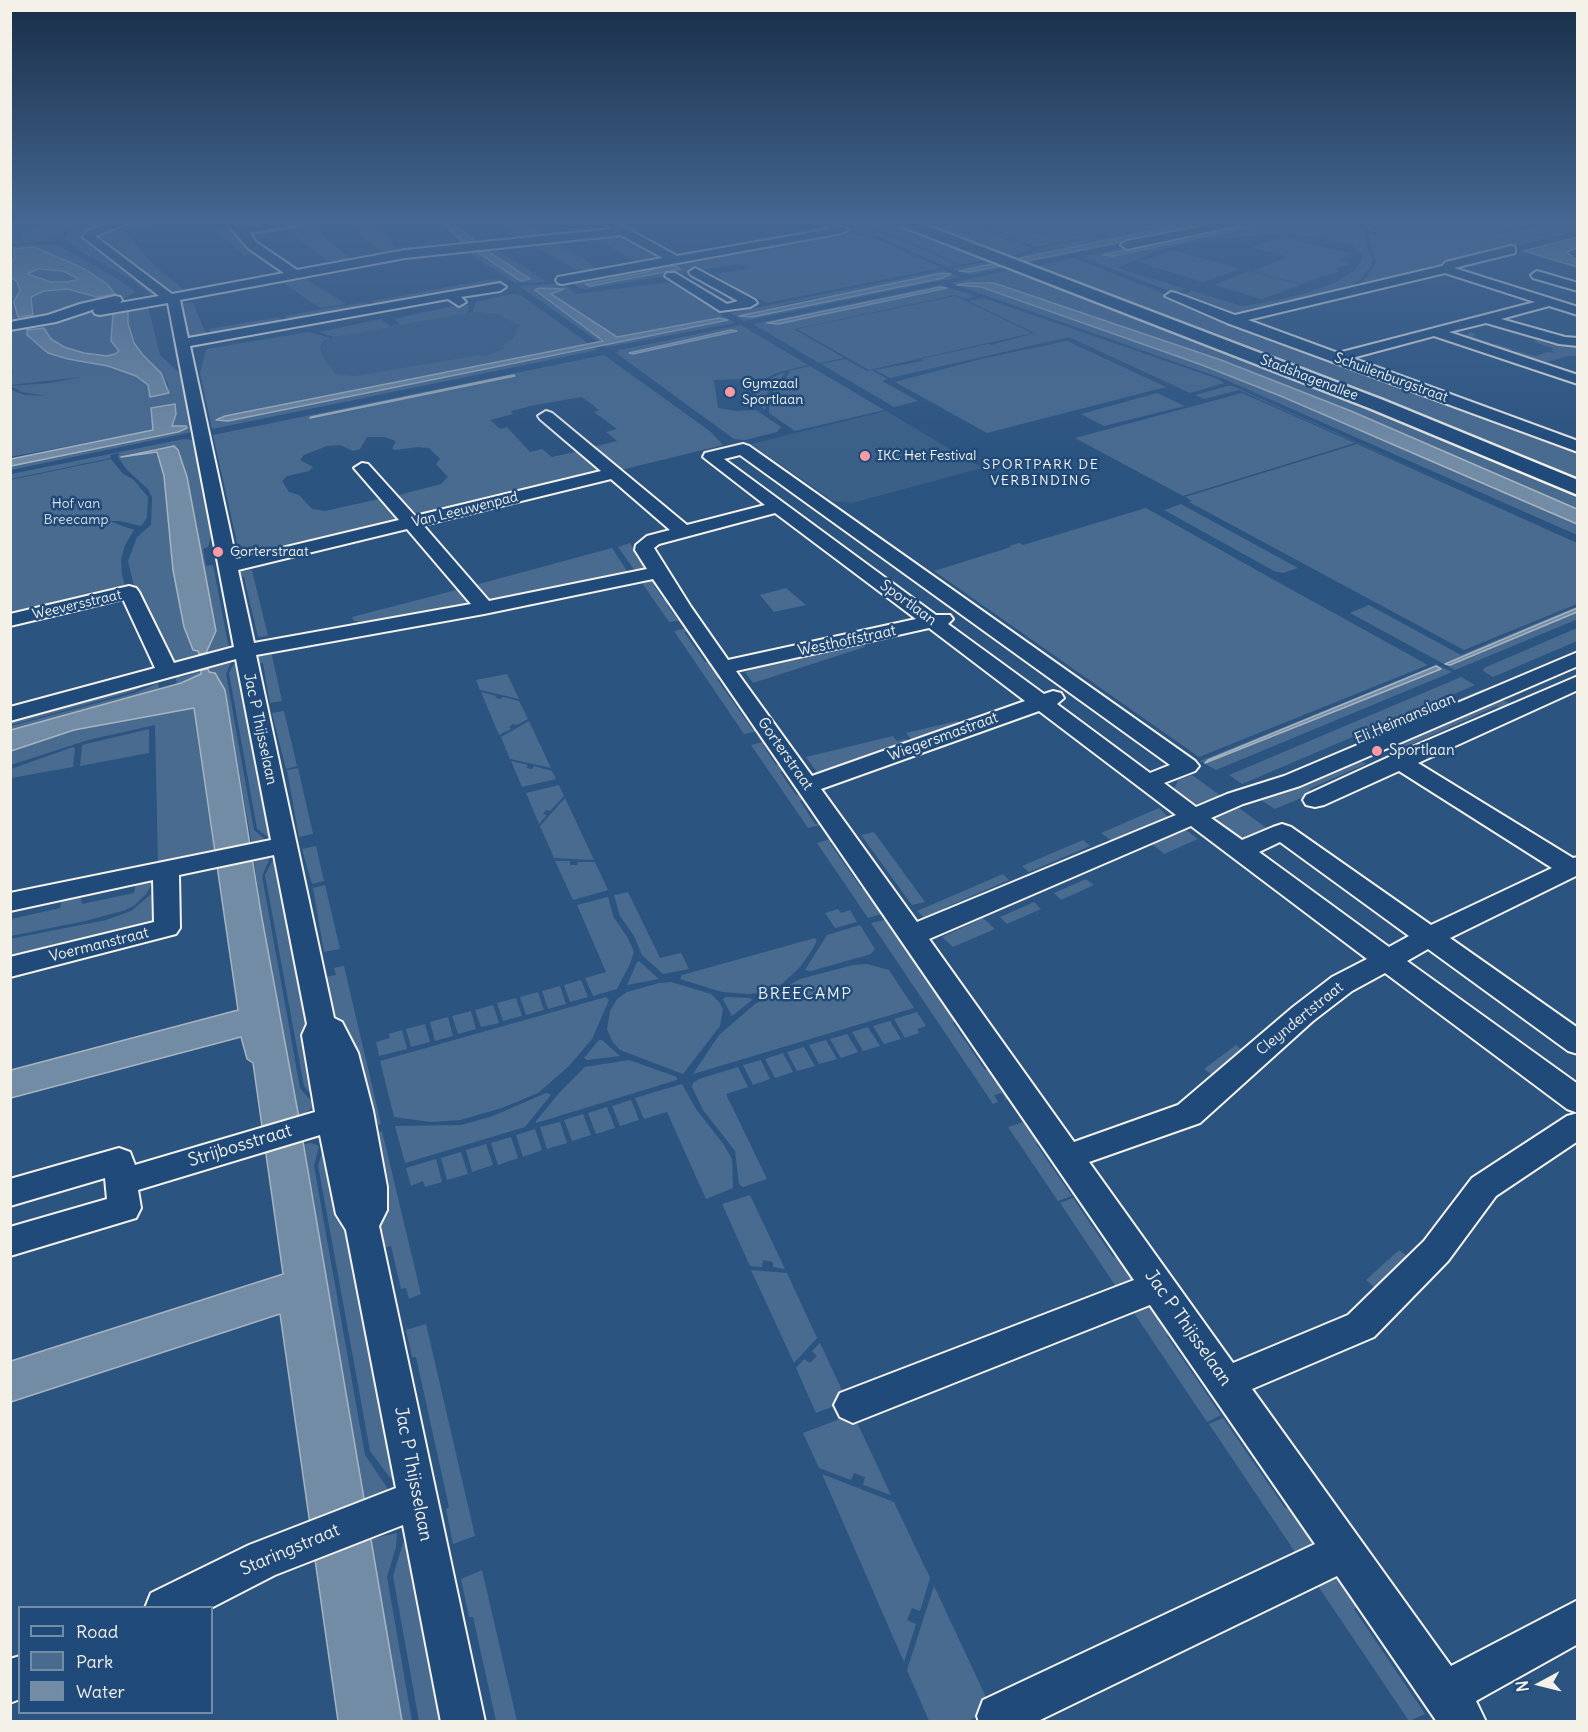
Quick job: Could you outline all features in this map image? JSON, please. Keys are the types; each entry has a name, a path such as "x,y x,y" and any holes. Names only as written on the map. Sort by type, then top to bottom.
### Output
{"main road":[{"name":"Stadshagenallee","path":"1114,303 1376,404 1578,488"}],"street":[{"path":"10,326 51,319 103,303"},
{"path":"100,311 136,303"},
{"name":"Jac P Thijsselaan","path":"172,303 201,433 321,1024 317,1035 331,1119 353,1214 362,1227 462,1722"},
{"path":"182,343 454,303"},
{"path":"712,303 725,310 750,303"},
{"name":"Schuilenburgstraat","path":"1189,303 1578,447"},
{"path":"1232,320 1304,303"},
{"path":"1336,358 1545,303"},
{"path":"1551,303 1575,309"},
{"path":"1487,318 1564,341 1578,342"},
{"path":"1434,332 1578,380"},
{"path":"546,416 684,532 778,507"},
{"name":"Sportlaan","path":"1147,782 1187,766 743,450 711,457 1147,782 1578,1101"},
{"path":"362,468 484,608"},
{"name":"Van Leeuwenpad","path":"228,567 614,473"},
{"path":"809,530 842,520"},
{"name":"Gorterstraat","path":"684,532 653,540 645,545 644,550 657,573 912,935"},
{"name":"Sportlaan","path":"870,575 905,565"},
{"path":"10,714 244,651 484,608 657,573"},
{"name":"Weeversstraat","path":"10,620 129,592 167,671"},
{"name":"Westhoffstraat","path":"724,667 934,622 969,610"},
{"name":"Eli Heimanslaan","path":"912,935 1235,799 1292,782 1578,645"},
{"name":"Eli Heimanslaan","path":"1500,684 1578,658"},
{"path":"1315,800 1578,682"},
{"path":"1500,684 1532,702"},
{"name":"Wiegersmastraat","path":"808,786 1077,688"},
{"name":"Cleyndertstraat","path":"1400,761 1573,866"},
{"path":"1240,851 1282,832 1578,1043"},
{"path":"10,902 207,863 284,845"},
{"name":"Cleyndertstraat","path":"1068,1157 1189,1113 1334,990 1386,959 1573,866"},
{"name":"Voermanstraat","path":"10,967 167,928 166,871"},
{"name":"Jac P Thijsselaan","path":"912,935 1454,1708"},
{"name":"Strijbosstraat","path":"122,1182 331,1119"},
{"path":"1226,1383 1361,1326 1436,1251 1484,1187 1578,1125"},
{"path":"10,1193 120,1161 124,1208 10,1242"},
{"path":"853,1404 1158,1286"},
{"name":"Staringstraat","path":"170,1606 263,1559 418,1499"},
{"path":"999,1716 1344,1551"},
{"path":"1454,1708 1578,1621"}],"shaded area":[{"path":"491,313 517,322 520,325 517,334 506,347 486,356 479,355 354,376 336,374 324,359 320,348 326,340 341,335 450,314"},
{"name":"IKC Het Festival","path":"886,411 982,468 852,503 833,501 751,444"}],"green space":[{"path":"11,303 21,303 34,312 32,303 96,303 44,318 11,324"},
{"path":"116,303 139,303 112,312 111,341 119,351 115,354 107,356 84,353 64,347 51,339 44,328 35,328 27,335 48,353 108,366 136,376 148,385 151,397 169,393 168,384 134,343 128,323 128,309 148,306 160,355 182,375 192,432 11,470 11,466 186,428 186,426 172,427 175,421 151,408 153,430 10,457 11,390 25,395 46,396 22,392 11,386 50,383 81,377 11,385 13,373 11,327"},
{"path":"183,303 193,303 204,329 210,337 191,338 186,329"},
{"path":"312,303 345,303 345,304 320,308"},
{"path":"360,303 371,305 287,320 284,316"},
{"path":"476,303 532,303 589,344 225,416 217,422 594,348 598,350 212,429 200,373 206,349 309,332 330,338 323,342 320,348 324,359 336,374 354,376 479,355 486,356 505,348 501,346 513,339 520,325 496,314 473,312"},
{"path":"543,303 554,303 603,339 599,342"},
{"path":"565,303 703,303 735,323 608,347 603,346 728,320 719,318 617,337"},
{"path":"780,303 792,303 739,316 752,317 821,303 833,303 744,321 730,313"},
{"path":"855,303 866,303 767,323 778,324 877,303 918,303 794,329 844,358 819,363 753,324"},
{"path":"922,303 969,303 1032,333 869,370 797,329"},
{"path":"972,303 997,303 1224,383 1190,393 1069,337 890,378 875,370 923,361 921,359 991,345 1035,333"},
{"path":"1007,303 1026,303 1202,365 1283,397 1577,524 1577,535 1224,379"},
{"path":"1052,303 1103,303 1388,413 1577,492 1577,509 1351,411 1221,360"},
{"path":"1123,303 1179,303 1228,323 1577,451 1577,484"},
{"path":"1200,303 1231,303 1242,306 1289,303 1234,316"},
{"path":"462,304 469,306 467,313 401,325 394,319"},
{"path":"278,317 283,321 215,333 214,336 209,329"},
{"path":"381,319 392,327 334,337 319,332"},
{"path":"741,325 808,365 776,373 759,382 741,379 714,380 718,408 736,411 756,410 781,427 777,432 745,440 734,439 616,353 620,350"},
{"path":"1471,332 1475,334 1473,337 1492,343 1488,345 1497,344 1512,349 1509,351 1500,348 1512,353 1517,351 1536,356 1548,352 1557,353 1551,350 1553,348 1533,342 1536,340 1552,345 1561,342 1577,343 1577,356 1547,362 1515,353 1542,363 1462,337"},
{"path":"1067,341 1166,387 987,433 895,382 981,359"},
{"path":"604,355 711,432 723,445 617,471 589,448 617,441 606,432 617,429 594,412 599,410 582,397 535,405 511,411 513,414 490,420 500,429 507,427 530,452 542,449 552,457 580,451 607,473 416,520 395,496 441,484 448,477 436,464 440,459 429,448 395,450 392,449 396,441 385,437 367,437 360,449 353,451 340,445 327,446 304,455 300,460 313,467 309,471 287,476 282,481 289,492 299,495 312,509 325,511 383,498 404,523 241,560 213,435"},
{"path":"845,359 867,371 872,370 887,379 882,381 918,401 894,407 821,364"},
{"path":"810,366 884,410 795,431 769,413 769,401 775,399 773,389 784,383 790,371"},
{"path":"785,372 780,380 768,389 765,410 755,400 755,391 765,381"},
{"path":"1233,386 1487,501 1239,390 1204,399 1195,395"},
{"path":"1157,393 1185,406 1104,426 1081,414"},
{"path":"1242,393 1355,443 1183,496 1075,438"},
{"path":"184,439 194,440 212,533 208,547 203,549 206,566 213,565 229,649 182,662 173,661 134,586 128,561 137,537 151,525 152,497 148,489 126,469 118,457 119,453 110,455 111,458 11,479 11,474","holes":["164,447 178,450 187,477 216,631 206,653 193,650 185,630 173,570 164,476 157,451 121,456"]},
{"path":"1357,444 1577,543 1577,604 1464,650 1189,502 1192,501 1185,497"},
{"name":"Hof van Breecamp","path":"111,459 123,474 133,479 148,497 147,518 141,526 109,521 134,530 125,545 121,559 126,590 11,618 10,480"},
{"path":"1181,504 1298,568 1283,573 1274,571 1164,510"},
{"path":"1146,508 1428,665 1199,757 934,571 1019,543 1023,545"},
{"path":"630,543 648,570 636,572 618,547"},
{"path":"612,548 629,574 489,600 475,585"},
{"path":"252,570 268,636 258,637 244,577 239,577 238,572"},
{"path":"650,579 658,583 659,585 654,586 663,599 668,598 672,604 667,605 677,619 683,620 669,622 640,580"},
{"path":"786,588 806,605 774,612 760,595"},
{"path":"460,589 471,604 360,625 352,617"},
{"path":"1369,605 1461,655 1577,606 1449,665 1577,612 1578,619 1455,670 1350,613"},
{"path":"688,628 690,630 684,632 705,662 711,661 722,677 717,679 752,729 758,728 759,731 744,734 674,631"},
{"path":"1577,628 1577,641 1493,677 1483,671 1484,668"},
{"path":"861,643 865,647 753,683 745,672 750,671 748,667"},
{"path":"271,651 282,701 270,703 263,663 257,663 256,657"},
{"path":"231,662 226,674 254,830 267,841 252,846 225,690 215,673 200,674 177,684 175,674 179,673 181,677 192,674 191,670"},
{"path":"1431,662 1452,672 1216,770 1200,761 1436,665","holes":["1436,666 1440,669 1205,763"]},
{"path":"234,664 238,664 272,836 268,837 257,829 229,673"},
{"path":"507,674 519,699 480,690 476,680"},
{"path":"1461,677 1475,685 1242,784 1229,775"},
{"path":"158,679 134,691 11,725 11,719"},
{"path":"158,683 159,690 11,730 11,726 135,693"},
{"path":"1483,689 1489,692 1295,776 1289,772"},
{"path":"481,692 497,696 495,698 503,697 519,701 528,719 517,725 513,724 509,727 511,729 499,735"},
{"path":"1497,697 1512,705 1502,709 1497,706 1396,751 1385,745"},
{"path":"194,707 215,854 158,863 155,725 88,740 11,765 10,751 74,730"},
{"path":"284,711 297,766 286,769 272,713"},
{"path":"529,721 551,768 510,759 501,737"},
{"path":"957,721 963,725 914,743 906,733"},
{"path":"149,729 149,753 80,766 82,745"},
{"path":"893,736 897,741 905,739 910,745 819,775 806,757"},
{"path":"766,741 768,743 763,745 776,765 782,764 787,770 780,772 796,795 803,794 806,799 800,801 815,824 823,822 824,824 808,828 751,745"},
{"path":"75,748 73,767 11,778 11,769"},
{"path":"1356,758 1366,764 1309,789 1313,793 1275,809 1258,798"},
{"path":"511,761 528,765 526,768 532,769 534,766 552,771 556,779 522,787"},
{"path":"298,768 313,834 299,837 287,770"},
{"path":"1192,775 1221,796 1196,804 1188,803 1172,794 1178,780"},
{"path":"559,785 564,796 550,811 546,810 543,814 547,815 539,824 526,793"},
{"path":"565,798 594,860 554,858 540,826"},
{"path":"1236,806 1268,829 1238,840 1215,821 1220,813"},
{"path":"1159,808 1169,818 1113,842 1101,833"},
{"path":"1186,830 1198,839 1164,854 1152,844"},
{"path":"874,832 925,902 912,905 861,835"},
{"path":"834,838 835,841 830,843 861,888 867,887 885,913 868,918 817,843"},
{"path":"1083,840 1090,846 1029,872 1022,866"},
{"path":"316,846 324,881 312,884 302,849"},
{"path":"270,858 262,876 300,1088 311,1101 312,1108 299,1118 261,913 254,860"},
{"path":"273,860 276,860 315,1061 313,1097 304,1086 265,875"},
{"path":"555,861 570,861 570,865 577,865 578,862 595,862 608,890 573,900"},
{"path":"1003,874 1009,880 944,908 949,912 928,921 917,911"},
{"path":"1086,879 1094,885 1061,900 1054,893"},
{"path":"147,881 152,884 146,894 126,910 11,936 11,919 60,908 62,899 80,895 82,904 134,893 136,883"},
{"path":"325,885 340,949 324,952 313,888"},
{"path":"628,892 660,958 681,953 689,969 663,974 642,955 634,936 620,916 614,895"},
{"path":"157,893 152,924 11,957 10,939 106,920 131,911 150,895"},
{"path":"608,897 614,918 628,938 634,952 617,989 593,996 585,978 606,972 577,905"},
{"path":"1034,902 1041,909 1007,924 1000,917"},
{"path":"838,909 841,913 850,910 857,922 835,928 825,913"},
{"path":"983,918 995,929 953,947 942,937"},
{"path":"889,919 953,1012 949,1014 955,1022 953,1023 985,1070 992,1068 1005,1087 1001,1089 1008,1099 1006,1100 1002,1093 994,1095 998,1102 993,1104 871,923"},
{"path":"860,925 875,949 871,954 811,971 805,970 827,935"},
{"path":"815,938 817,941 800,967 782,984 764,992 749,994 722,992 680,979 682,975"},
{"path":"639,961 659,979 627,985"},
{"path":"867,964 889,970 914,1008 693,1074 719,1035 755,1004 800,979 853,965"},
{"path":"344,966 381,1124 368,1128 329,1002 325,977 336,975 334,968"},
{"path":"581,980 588,997 570,1002 564,985"},
{"path":"671,982 711,994 723,1009 720,1026 683,1074 620,1050 612,1041 607,1029 610,1011 617,999 627,992"},
{"path":"560,986 566,1004 548,1009 542,991"},
{"path":"538,992 544,1010 526,1015 520,997"},
{"path":"606,997 609,1000 592,1039 569,1066 538,1093 502,1108 460,1120 431,1122 394,1117 380,1061"},
{"path":"726,997 752,1000 732,1016 723,999"},
{"path":"516,998 522,1016 503,1021 497,1003"},
{"path":"493,1005 499,1023 481,1027 475,1010"},
{"path":"471,1011 476,1029 458,1034 452,1016"},
{"path":"917,1012 926,1026 917,1029 919,1033 905,1038 894,1019"},
{"path":"448,1017 453,1036 435,1041 430,1022"},
{"path":"890,1021 901,1039 884,1044 873,1026"},
{"path":"425,1024 430,1042 411,1047 406,1029"},
{"path":"868,1027 880,1046 863,1051 852,1032"},
{"path":"402,1030 407,1049 379,1056 376,1042 390,1038 389,1034"},
{"path":"847,1034 858,1052 841,1058 830,1039"},
{"path":"599,1040 602,1040 620,1056 587,1060 584,1058"},
{"path":"826,1040 837,1059 819,1064 809,1045"},
{"path":"1236,1045 1242,1050 1215,1077 1204,1069"},
{"path":"804,1047 815,1066 797,1071 787,1052"},
{"path":"783,1053 793,1072 775,1078 765,1059"},
{"path":"629,1060 677,1077 677,1080 536,1123 560,1092 585,1067"},
{"path":"761,1060 770,1079 753,1085 743,1065"},
{"path":"738,1067 748,1087 726,1094 767,1179 743,1187 739,1184 735,1151 703,1110 692,1087 693,1083 699,1079"},
{"path":"682,1084 696,1109 732,1159 733,1188 706,1199 667,1112 644,1119 635,1098"},
{"path":"546,1093 550,1096 525,1127 405,1163 395,1126 461,1125 493,1116"},
{"path":"631,1100 639,1120 620,1126 612,1106"},
{"path":"607,1107 615,1128 596,1134 588,1113"},
{"path":"583,1114 591,1135 572,1141 564,1120"},
{"path":"560,1122 567,1143 547,1149 540,1127"},
{"path":"1023,1122 1072,1196 1058,1201 1008,1127"},
{"path":"535,1129 542,1150 523,1157 516,1135"},
{"path":"382,1131 421,1294 409,1299 406,1288 401,1289 391,1246 383,1248 378,1223 369,1135"},
{"path":"511,1137 518,1158 498,1165 491,1143"},
{"path":"311,1143 319,1146 314,1166 365,1455 388,1489 365,1503 304,1144"},
{"path":"486,1144 493,1165 472,1172 466,1150"},
{"path":"323,1150 341,1197 396,1477 391,1479 370,1451 318,1165"},
{"path":"461,1152 468,1174 447,1180 441,1158"},
{"path":"436,1159 442,1182 425,1187 423,1181 411,1186 406,1168"},
{"path":"750,1195 785,1269 773,1267 773,1262 763,1260 762,1267 750,1266 722,1204"},
{"path":"1073,1198 1113,1257 1116,1256 1133,1281 1117,1288 1060,1203"},
{"path":"1399,1250 1408,1257 1376,1288 1374,1287 1366,1280"},
{"path":"751,1270 787,1273 817,1338 794,1363"},
{"path":"1150,1306 1169,1334 1167,1336 1221,1415 1207,1422 1134,1313"},
{"path":"426,1324 475,1536 453,1544 446,1509 449,1507 416,1357 412,1357 406,1330"},
{"path":"820,1343 847,1401 816,1413 796,1368 804,1359 810,1363 817,1356 812,1351"},
{"path":"853,1414 891,1495 863,1485 865,1477 854,1473 851,1480 819,1468 803,1433"},
{"path":"1223,1418 1285,1508 1288,1508 1313,1543 1295,1552 1209,1424"},
{"path":"822,1474 894,1502 930,1578 920,1611 912,1608 907,1620 916,1624 904,1662"},
{"path":"397,1533 396,1547 387,1577 412,1721 402,1721 370,1539"},
{"path":"408,1541 442,1721 419,1721 393,1576 403,1543"},
{"path":"482,1570 517,1721 496,1721 473,1617 469,1617 461,1579"},
{"path":"1336,1577 1357,1607 1354,1609 1425,1714 1409,1721 1318,1586"},
{"path":"934,1586 992,1710 968,1721 929,1721 907,1670"}],"water":[{"path":"14,303 32,303 33,315 18,317"},
{"path":"552,303 565,303 617,337 719,318 728,320 228,421 216,420 225,416 603,341"},
{"path":"801,303 821,303 752,317 739,316"},
{"path":"864,303 877,303 778,324 767,323"},
{"path":"1026,303 1052,303 1221,360 1351,411 1577,509 1577,524 1283,397 1202,365"},
{"path":"108,307 128,309 128,323 134,343 161,373 169,393 150,397 148,385 136,376 108,366 48,353 27,335 27,330 44,328 51,339 64,347 84,353 107,356 115,354 119,351 111,341 113,314"},
{"path":"731,330 737,331 629,353"},
{"path":"515,376 310,418 311,417"},
{"path":"175,404 176,414 172,426 186,426 187,428 178,432 11,466 11,459 153,430 151,408"},
{"path":"174,446 178,450 187,477 216,631 206,653 199,654 198,651 193,650 184,627 173,570 164,476 157,452 121,457"},
{"path":"1577,608 1577,612 1450,665 1445,664"},
{"path":"1436,666 1441,669 1205,763 1208,760"},
{"path":"208,669 209,672 215,673 225,690 261,913 299,1118 402,1721 338,1721 280,1314 11,1402 11,1361 283,1274 253,1063 247,1059 241,1037 11,1098 11,1070 238,1010 194,708 74,730 11,751 11,730 181,683 201,674 201,670"}],"place":[{"name":"Gymzaal Sportlaan","path":"730,392"},
{"name":"IKC Het Festival","path":"865,456"},
{"name":"Gorterstraat","path":"218,552"},
{"name":"Sportlaan","path":"1377,751"}],"district":[{"name":"SPORTPARK DE VERBINDING","path":"1041,474"},
{"name":"BREECAMP","path":"805,994"}]}
